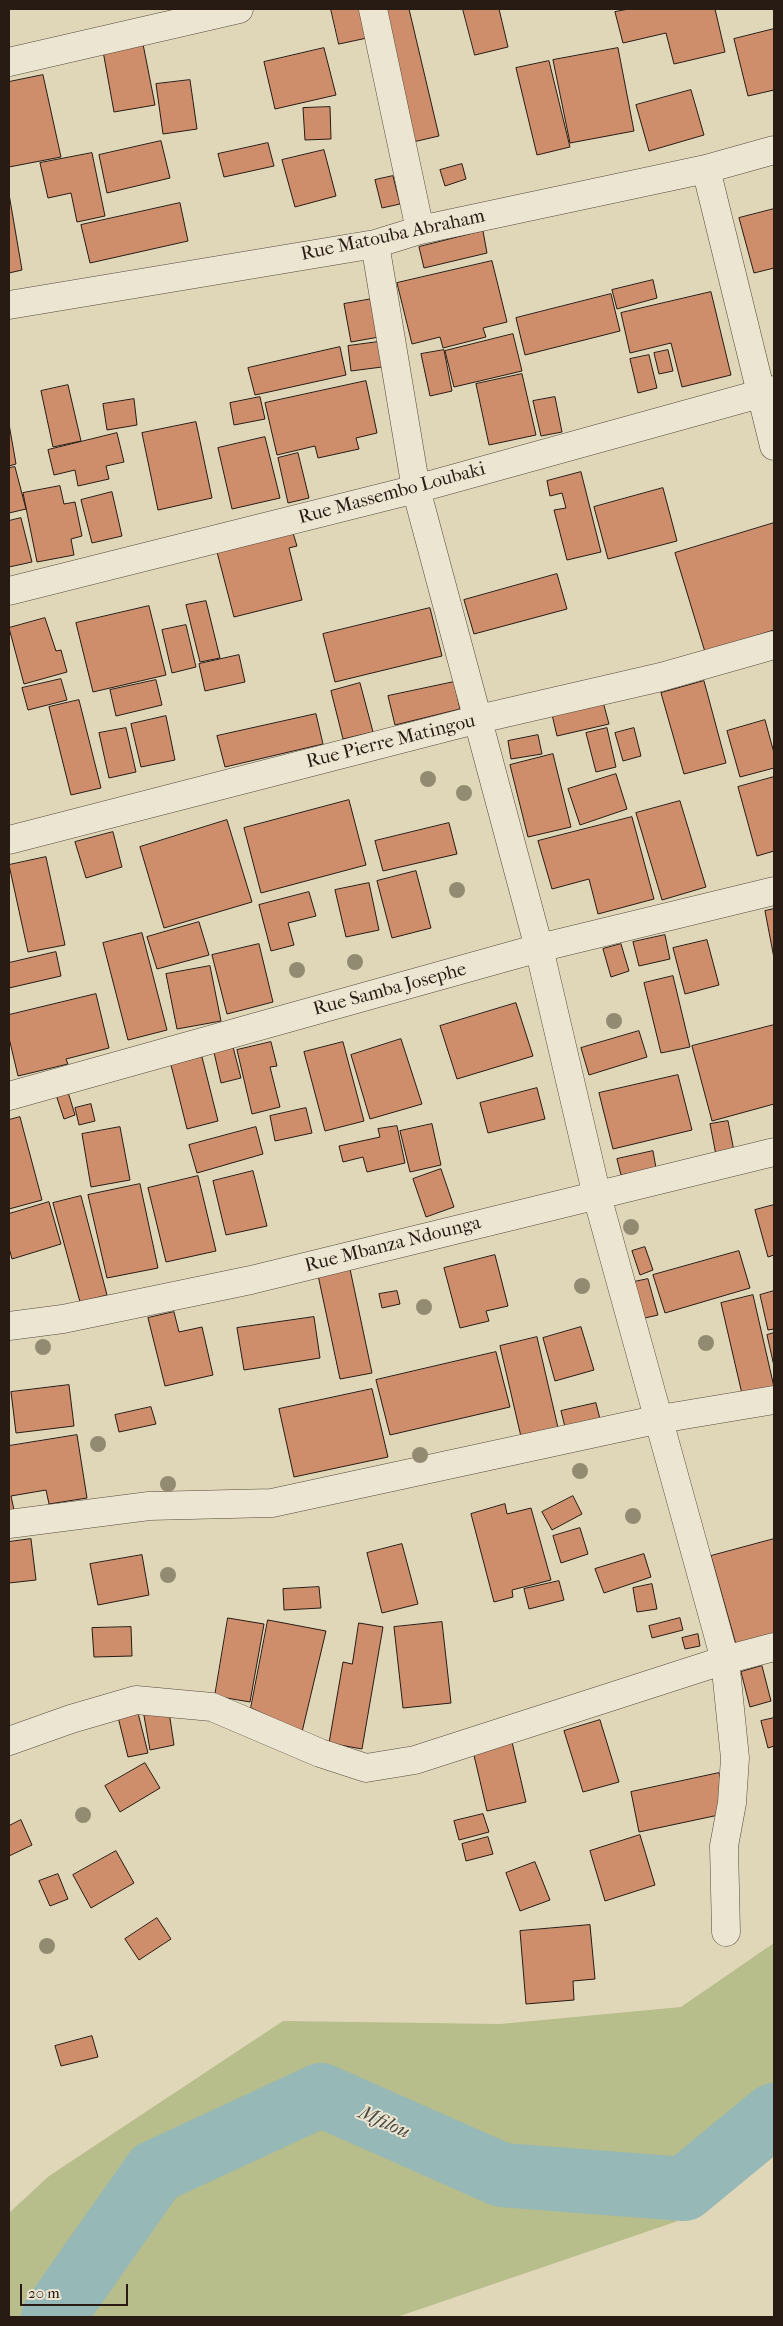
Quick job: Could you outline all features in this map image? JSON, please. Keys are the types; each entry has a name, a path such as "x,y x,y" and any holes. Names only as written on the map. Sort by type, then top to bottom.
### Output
{"street":[{"path":"9,62 238,9"},
{"path":"372,9 420,230"},
{"name":"Rue Matouba Abraham","path":"9,305 375,244 420,230 706,168 774,150"},
{"path":"706,168 767,392 774,446"},
{"path":"375,244 416,489 480,719 539,948 597,1196 660,1418 725,1660 735,1758 732,1803 724,1846 726,1932"},
{"name":"Rue Massembo Loubaki","path":"9,592 416,489 767,392"},
{"name":"Rue Pierre Matingou","path":"9,840 480,719 660,677 774,645"},
{"name":"Rue Samba Josephe","path":"9,1096 539,948 774,892"},
{"name":"Rue Mbanza Ndounga","path":"9,1326 63,1319 251,1280 774,1152"},
{"path":"9,1524 149,1506 272,1503 660,1418 774,1400"},
{"path":"9,1741 71,1719 136,1700 212,1708 320,1754 366,1768 415,1760 725,1660 774,1647"}],"green space":[{"path":"774,1943 774,2146 675,2222 397,2317 9,2317 9,2213 49,2176 283,2021 500,2024 681,2007"}],"building":[{"path":"331,9 360,9 367,38 339,44"},
{"path":"381,9 409,9 439,136 413,142"},
{"path":"463,9 499,9 508,47 475,55"},
{"path":"629,9 715,9 725,52 674,64 666,33 623,43 615,12"},
{"path":"774,29 774,90 748,96 734,39"},
{"path":"143,44 155,105 114,112 103,51"},
{"path":"324,48 336,95 275,109 264,62"},
{"path":"618,48 634,131 570,143 553,60"},
{"path":"549,61 570,147 537,155 516,68"},
{"path":"43,75 61,157 9,167 9,82"},
{"path":"190,80 197,129 163,134 156,84"},
{"path":"691,90 704,135 649,151 636,105"},
{"path":"330,107 331,139 305,140 303,108"},
{"path":"161,141 170,178 107,193 99,155"},
{"path":"268,143 274,166 224,177 218,154"},
{"path":"324,150 336,196 295,207 282,160"},
{"path":"92,153 105,216 77,222 71,193 48,198 40,163"},
{"path":"462,164 466,179 445,186 440,170"},
{"path":"393,176 400,204 382,208 375,180"},
{"path":"9,194 22,270 9,273"},
{"path":"180,203 188,241 90,263 81,225"},
{"path":"774,209 774,268 754,273 739,218"},
{"path":"483,231 487,253 424,268 419,247"},
{"path":"492,261 507,322 483,328 486,337 443,348 440,337 412,344 397,283"},
{"path":"653,280 657,298 617,309 612,290"},
{"path":"711,292 731,375 682,387 671,343 630,353 621,313"},
{"path":"611,294 620,331 525,355 516,318"},
{"path":"372,299 379,337 351,342 344,304"},
{"path":"513,334 522,371 454,387 445,351"},
{"path":"378,342 382,367 351,371 348,346"},
{"path":"340,347 346,375 255,395 248,368"},
{"path":"444,350 452,391 430,396 421,354"},
{"path":"668,350 673,371 659,374 654,353"},
{"path":"649,355 657,388 638,393 630,359"},
{"path":"522,374 536,435 489,445 476,384"},
{"path":"366,381 377,433 356,438 359,449 318,458 315,446 277,455 265,403"},
{"path":"68,385 81,441 53,447 41,391"},
{"path":"260,397 265,419 234,425 230,403"},
{"path":"555,397 562,432 541,436 533,401"},
{"path":"134,399 137,425 107,430 103,404"},
{"path":"196,422 212,498 158,510 142,433"},
{"path":"9,424 16,464 9,466"},
{"path":"117,433 124,462 106,466 109,479 78,486 75,470 54,475 48,450"},
{"path":"265,437 280,498 232,509 218,448"},
{"path":"298,453 309,498 288,503 278,458"},
{"path":"15,467 26,509 9,513 9,468"},
{"path":"581,472 601,552 567,560 554,510 566,508 562,493 550,496 547,481"},
{"path":"60,486 64,504 75,502 82,536 71,539 74,555 37,562 23,493"},
{"path":"663,488 677,541 608,559 594,507"},
{"path":"112,492 122,536 92,543 81,500"},
{"path":"21,518 32,562 9,567 9,521"},
{"path":"774,523 774,630 705,652 675,553"},
{"path":"293,533 297,546 289,548 302,600 234,617 217,552"},
{"path":"557,574 567,609 474,634 464,600"},
{"path":"206,601 220,658 200,662 186,605"},
{"path":"149,606 166,675 93,692 76,623"},
{"path":"430,608 442,656 335,682 323,634"},
{"path":"45,618 56,651 61,650 67,672 24,684 9,628"},
{"path":"186,625 196,667 172,673 162,630"},
{"path":"239,655 245,682 205,691 199,664"},
{"path":"61,679 67,700 28,710 22,688"},
{"path":"156,680 162,705 116,716 110,690"},
{"path":"704,681 726,763 684,774 661,693"},
{"path":"454,682 460,709 395,725 388,696"},
{"path":"360,683 373,732 343,739 331,691"},
{"path":"602,698 609,724 557,736 551,710"},
{"path":"79,700 101,788 71,795 49,707"},
{"path":"316,714 323,744 225,767 217,736"},
{"path":"166,716 175,760 141,767 131,724"},
{"path":"765,720 774,753 774,768 740,777 727,731"},
{"path":"126,728 136,772 109,778 99,733"},
{"path":"607,728 616,767 596,772 586,733"},
{"path":"634,728 641,756 623,761 615,733"},
{"path":"538,735 542,754 511,759 508,741"},
{"path":"553,754 571,827 528,837 510,765"},
{"path":"616,774 627,809 580,825 568,789"},
{"path":"774,777 774,851 757,856 738,787"},
{"path":"349,800 366,865 261,893 244,828"},
{"path":"680,801 706,887 662,900 636,813"},
{"path":"632,817 654,899 598,914 589,879 552,889 538,841"},
{"path":"227,820 252,902 164,928 140,847"},
{"path":"449,823 457,854 383,871 375,841"},
{"path":"113,832 122,867 86,878 75,842"},
{"path":"46,857 65,945 28,952 9,865"},
{"path":"416,871 431,928 392,938 377,881"},
{"path":"369,883 379,930 346,937 335,890"},
{"path":"309,892 316,916 288,923 294,945 271,951 259,905"},
{"path":"774,909 774,958 765,911"},
{"path":"199,922 209,955 157,969 147,937"},
{"path":"142,933 167,1030 128,1040 103,943"},
{"path":"665,935 670,959 639,966 633,942"},
{"path":"707,940 719,985 685,994 673,948"},
{"path":"259,944 273,1002 227,1014 212,955"},
{"path":"621,944 629,971 611,977 603,949"},
{"path":"56,952 61,976 9,988 9,963"},
{"path":"210,966 221,1021 177,1029 166,974"},
{"path":"673,976 690,1047 661,1053 644,983"},
{"path":"96,994 109,1048 66,1059 68,1064 18,1076 9,1038 9,1015"},
{"path":"516,1003 533,1056 457,1079 440,1026"},
{"path":"774,1025 774,1104 712,1121 692,1046"},
{"path":"639,1031 647,1057 589,1075 581,1048"},
{"path":"401,1039 422,1104 370,1119 351,1055"},
{"path":"271,1042 277,1066 270,1067 280,1107 252,1114 237,1050"},
{"path":"343,1042 364,1121 325,1131 304,1052"},
{"path":"232,1043 241,1078 221,1083 213,1048"},
{"path":"202,1057 218,1121 187,1129 171,1065"},
{"path":"678,1075 692,1130 613,1149 599,1093"},
{"path":"537,1088 545,1119 488,1133 480,1103"},
{"path":"68,1092 75,1115 64,1119 56,1095"},
{"path":"91,1104 95,1121 79,1125 75,1108"},
{"path":"306,1108 312,1133 275,1141 270,1116"},
{"path":"20,1117 42,1200 9,1209 9,1120"},
{"path":"728,1121 734,1151 716,1155 710,1124"},
{"path":"432,1124 441,1165 410,1172 400,1131"},
{"path":"397,1126 405,1163 367,1172 363,1157 343,1162 339,1146 380,1137 378,1129"},
{"path":"120,1127 130,1180 91,1187 82,1134"},
{"path":"256,1127 263,1154 197,1173 189,1145"},
{"path":"653,1151 656,1168 621,1175 617,1159"},
{"path":"441,1169 454,1207 426,1217 413,1179"},
{"path":"253,1171 267,1226 226,1235 213,1181"},
{"path":"198,1176 216,1251 166,1262 148,1188"},
{"path":"140,1184 158,1268 107,1278 88,1195"},
{"path":"81,1196 107,1295 80,1302 53,1203"},
{"path":"49,1202 61,1244 12,1259 9,1248 9,1214"},
{"path":"774,1205 774,1255 768,1257 755,1210"},
{"path":"645,1247 653,1270 640,1275 632,1251"},
{"path":"739,1251 750,1288 665,1313 653,1275"},
{"path":"495,1255 508,1306 486,1311 489,1321 460,1328 444,1268"},
{"path":"350,1269 372,1373 340,1379 318,1275"},
{"path":"648,1279 658,1315 645,1318 634,1282"},
{"path":"397,1291 400,1304 382,1308 379,1294"},
{"path":"774,1291 774,1329 768,1330 760,1295"},
{"path":"753,1295 774,1387 742,1394 721,1303"},
{"path":"174,1312 179,1332 202,1327 213,1375 165,1386 148,1318"},
{"path":"314,1317 320,1358 244,1370 237,1328"},
{"path":"581,1327 594,1370 555,1381 543,1338"},
{"path":"774,1333 774,1366 767,1335"},
{"path":"537,1337 559,1432 522,1441 500,1346"},
{"path":"496,1352 510,1407 390,1435 376,1380"},
{"path":"69,1385 74,1426 16,1433 11,1392"},
{"path":"372,1389 388,1457 294,1477 279,1409"},
{"path":"596,1403 601,1423 566,1431 561,1411"},
{"path":"151,1407 156,1424 119,1432 115,1415"},
{"path":"77,1435 87,1498 49,1504 46,1490 11,1496 14,1510 9,1511 9,1446"},
{"path":"573,1496 582,1514 552,1530 542,1512"},
{"path":"505,1504 507,1514 531,1508 551,1580 512,1590 513,1597 494,1602 471,1514"},
{"path":"580,1528 588,1554 561,1563 553,1536"},
{"path":"31,1539 36,1580 9,1583 9,1542"},
{"path":"774,1539 774,1637 737,1648 711,1556"},
{"path":"402,1544 418,1604 382,1613 367,1553"},
{"path":"644,1554 651,1577 604,1593 595,1569"},
{"path":"142,1555 149,1595 98,1605 90,1564"},
{"path":"559,1581 564,1600 529,1609 524,1589"},
{"path":"652,1584 657,1609 637,1612 633,1588"},
{"path":"319,1587 321,1608 284,1610 283,1589"},
{"path":"228,1618 264,1624 250,1702 215,1696"},
{"path":"680,1618 683,1630 652,1638 649,1626"},
{"path":"268,1620 326,1631 302,1732 251,1708"},
{"path":"442,1622 451,1703 403,1708 394,1627"},
{"path":"359,1623 383,1627 362,1749 329,1743 343,1662 352,1664"},
{"path":"131,1627 132,1656 94,1657 92,1628"},
{"path":"698,1634 700,1646 685,1649 682,1638"},
{"path":"762,1666 771,1701 750,1707 741,1672"},
{"path":"136,1705 148,1753 128,1757 116,1709"},
{"path":"168,1705 174,1745 150,1750 143,1710"},
{"path":"774,1718 774,1746 768,1748 761,1721"},
{"path":"600,1720 619,1782 583,1792 564,1731"},
{"path":"512,1742 526,1802 487,1811 473,1751"},
{"path":"145,1763 160,1788 120,1812 105,1786"},
{"path":"719,1773 728,1813 639,1832 631,1792"},
{"path":"483,1814 489,1832 459,1840 454,1821"},
{"path":"21,1820 32,1845 9,1856 9,1826"},
{"path":"640,1835 655,1885 605,1901 590,1851"},
{"path":"488,1837 493,1854 466,1861 462,1844"},
{"path":"116,1851 134,1883 91,1908 73,1875"},
{"path":"535,1862 550,1900 520,1911 506,1873"},
{"path":"58,1874 68,1899 50,1906 39,1881"},
{"path":"157,1918 171,1939 139,1960 125,1939"},
{"path":"590,1925 595,1979 573,1981 574,2000 526,2004 520,1931"},
{"path":"92,2036 98,2057 61,2066 55,2046"}],"waterway":[{"name":"Mfilou","path":"53,2317 155,2172 321,2095 502,2175 684,2189 774,2115"}]}
